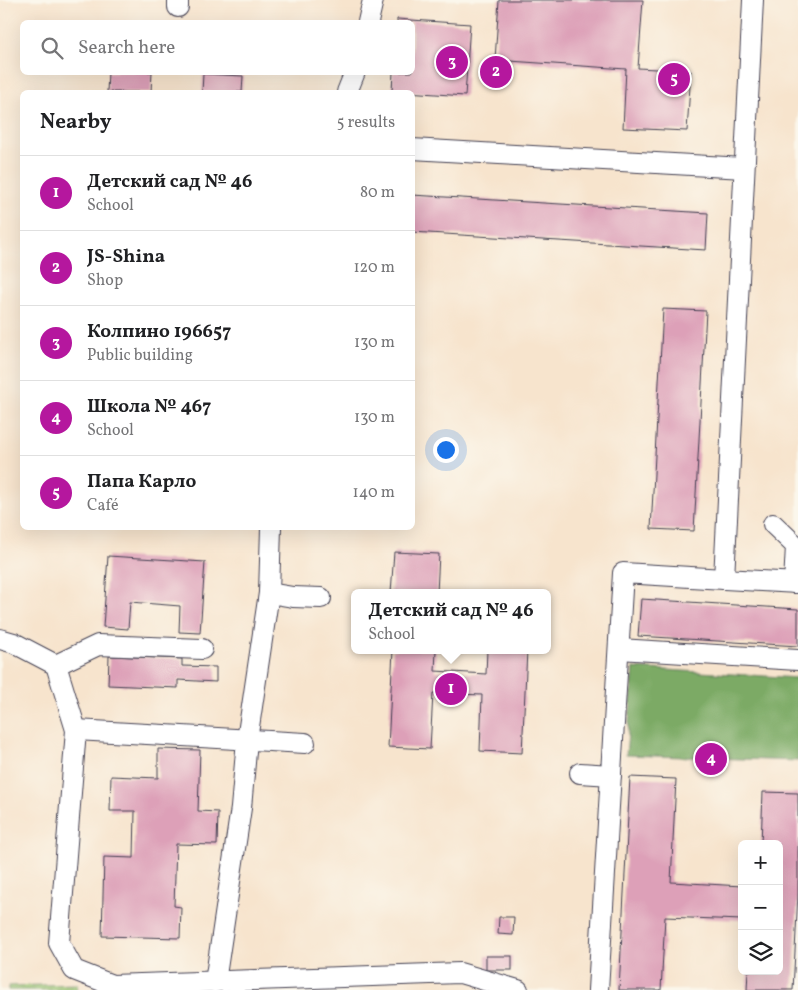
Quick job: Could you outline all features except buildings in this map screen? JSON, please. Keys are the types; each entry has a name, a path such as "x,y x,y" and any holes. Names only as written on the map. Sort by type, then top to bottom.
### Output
{"lane":[{"path":"368,20 373,0"},
{"path":"724,579 753,0"},
{"path":"348,90 354,75"},
{"path":"415,149 744,168"},
{"path":"598,990 623,573 796,583 796,546 773,524"},
{"path":"215,982 241,808 247,740 269,593 271,530"},
{"path":"269,593 294,597 322,598"},
{"path":"0,640 14,643 56,665 76,730 59,943 74,970 112,985 460,973 518,990"},
{"path":"56,665 98,645 202,649"},
{"path":"619,649 798,660"},
{"path":"76,730 305,743"},
{"path":"580,774 611,775"}],"green space":[{"path":"634,668 798,678 798,761 626,755"},
{"path":"77,984 77,990 8,990 8,986"}],"place":[{"name":"Колпино 196657","path":"452,62"},
{"name":"JS-Shina","path":"496,72"},
{"name":"Папа Карло","path":"674,79"},
{"name":"Детский сад № 46","path":"451,689"},
{"name":"Школа № 467","path":"711,759"}]}
